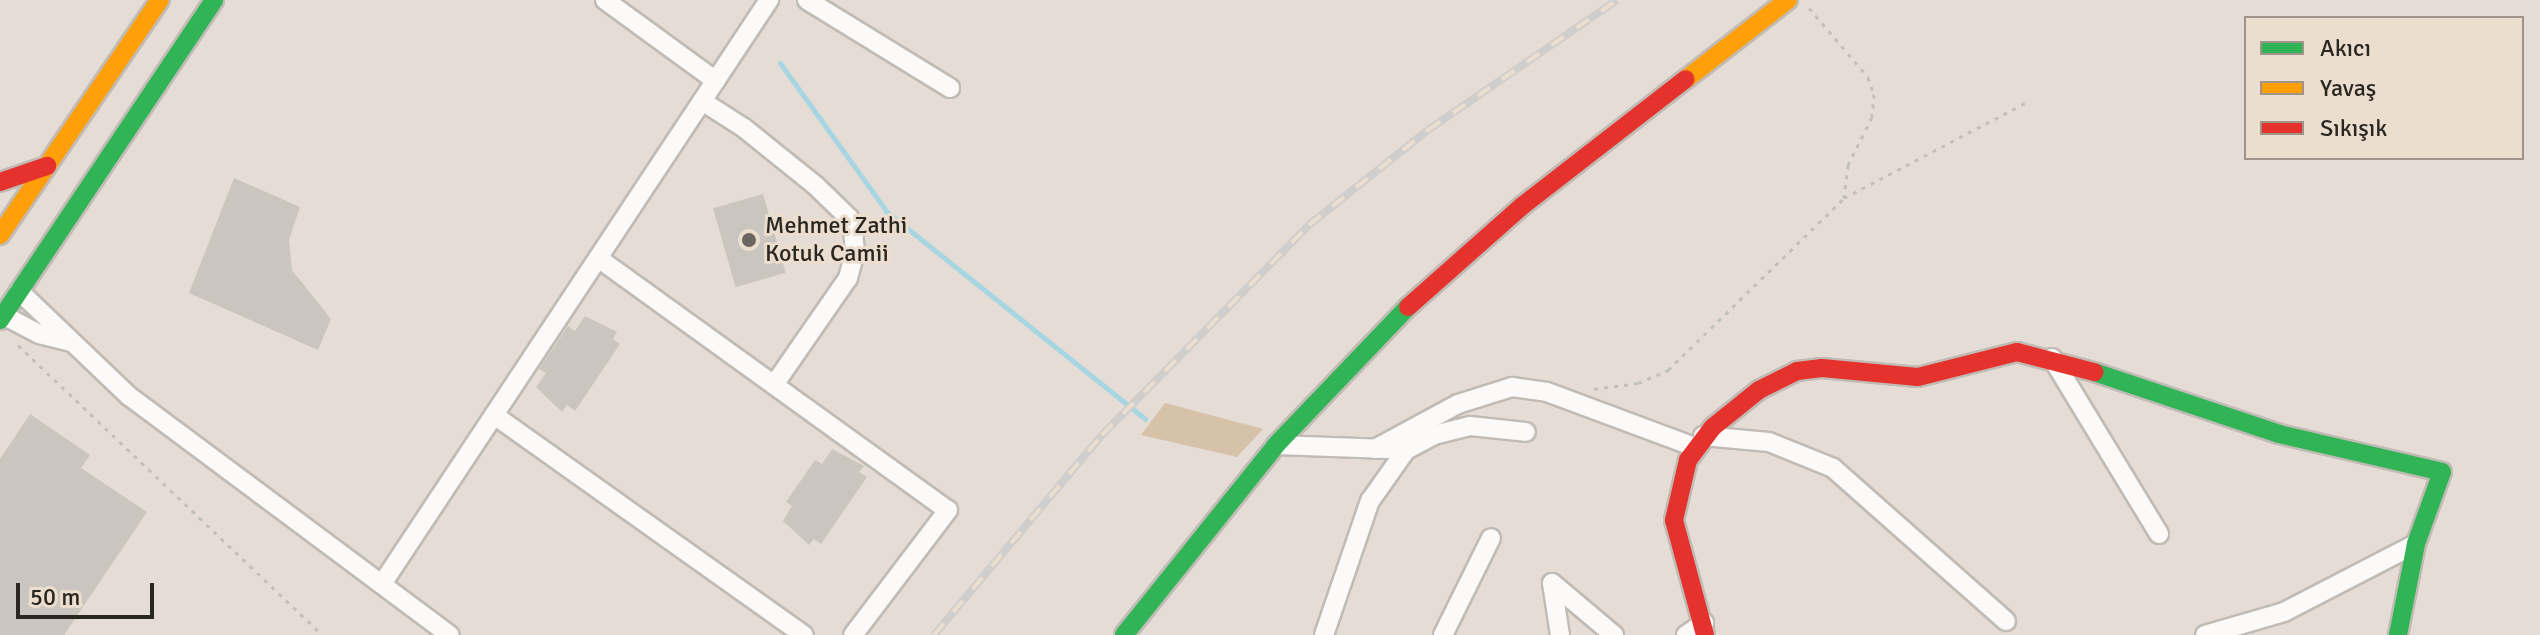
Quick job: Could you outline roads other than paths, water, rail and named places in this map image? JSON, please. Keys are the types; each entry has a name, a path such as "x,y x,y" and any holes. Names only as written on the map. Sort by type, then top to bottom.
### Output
{"main road":[{"path":"0,235 160,0"},
{"path":"1,317 214,0"},
{"path":"1124,635 1276,445 1375,338 1474,246 1788,0"},
{"path":"0,182 47,166"},
{"path":"0,280 19,291"},
{"path":"1704,629 1679,555 1674,520 1682,474 1699,441 1759,390 1797,371 1822,368 1918,377 2002,353 2052,358 2279,434 2442,472 2416,544 2398,635"}],"street":[{"path":"605,0 716,81"},
{"path":"382,584 769,0"},
{"path":"807,0 950,88"},
{"path":"702,101 744,128 815,185 849,218 853,229 855,252 848,278 774,385"},
{"path":"598,258 948,510 853,635"},
{"path":"19,291 51,317 68,341 129,396 450,635"},
{"path":"1,317 39,334 68,341"},
{"path":"2052,358 2159,534"},
{"path":"1375,449 1458,404 1512,387 1547,392 1699,441 1769,442 1833,468 2006,621"},
{"path":"494,415 804,635"},
{"path":"1324,635 1370,501 1406,450 1434,435 1470,426 1526,432"},
{"path":"1276,445 1406,450"},
{"path":"1443,635 1491,538"},
{"path":"2205,635 2284,612 2416,544"},
{"path":"1560,635 1552,583 1614,635"},
{"path":"1686,635 1704,629"}],"waterway":[{"path":"780,63 887,212 1145,419"}],"railway":[{"path":"934,635 1102,435 1309,225 1428,130 1617,0"}],"place":[{"name":"Mehmet Zathi Kotuk Camii","path":"749,240"}]}
